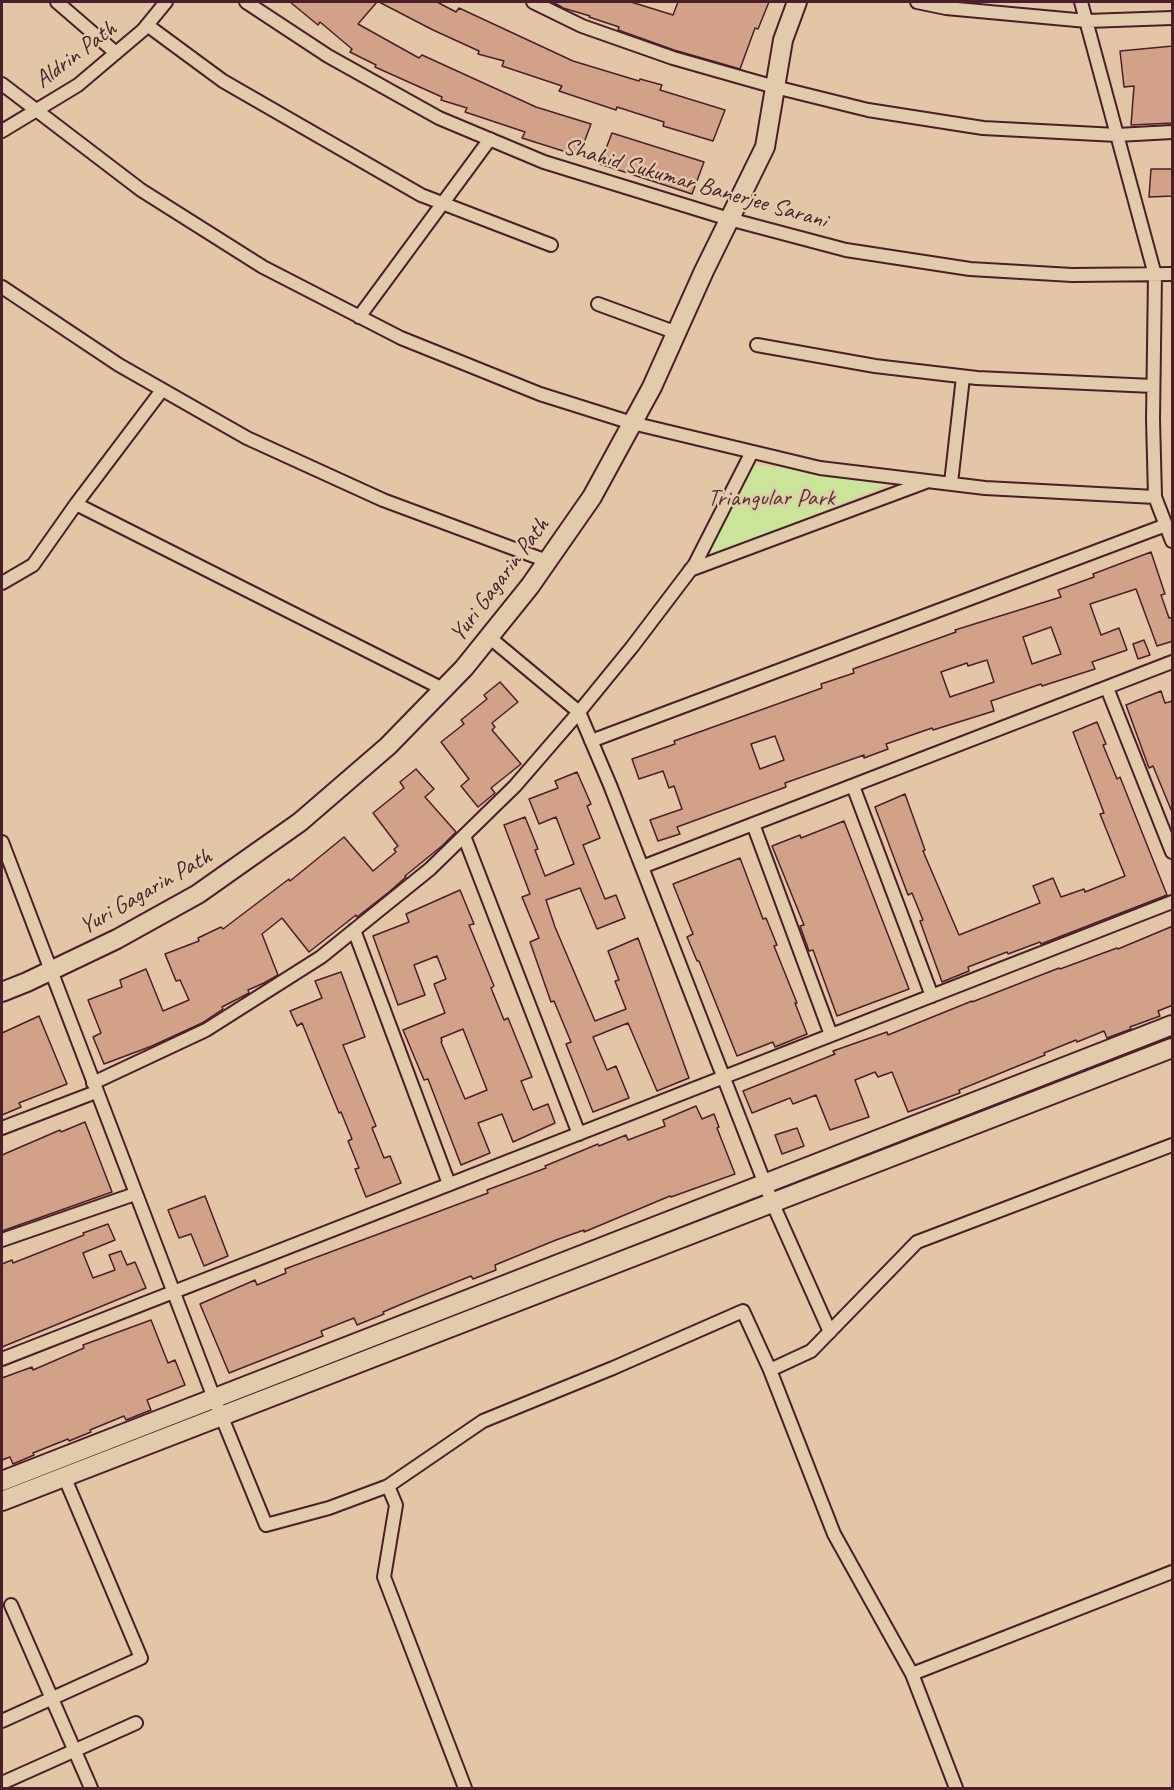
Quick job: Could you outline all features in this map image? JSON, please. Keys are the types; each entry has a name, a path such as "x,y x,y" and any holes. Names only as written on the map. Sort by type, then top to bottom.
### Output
{"street":[{"path":"57,2 116,53"},
{"name":"Aldrin Path","path":"2,131 78,85 147,25 166,2"},
{"name":"Shahid Sukumar Banerjee Sarani","path":"246,2 328,56 439,117 544,162 729,219 846,250 970,269 1072,275 1173,274"},
{"path":"533,2 582,26 674,58 775,87 868,110 983,128 1117,135 1173,132"},
{"name":"Yuri Gagarin Path","path":"2,992 117,939 198,894 300,822 388,746 464,668 489,637 592,497 652,387 729,219 765,147 783,40 797,2"},
{"path":"917,2 946,8 1087,21 1173,18"},
{"path":"1082,2 1155,275 1153,386 1155,497 1173,541"},
{"path":"147,25 222,81 411,189 551,245"},
{"path":"2,84 141,190 263,267 401,338 540,394 632,423 820,468 985,488 1155,497"},
{"path":"359,317 490,139"},
{"path":"2,286 119,365 247,438 383,500 547,561"},
{"path":"598,304 677,333"},
{"path":"758,345 875,366 963,377 1153,386"},
{"path":"951,483 963,377"},
{"path":"2,583 33,565 162,390"},
{"path":"2,1128 94,1087 206,1030 321,957 430,869 515,786 579,712 695,564 752,452"},
{"path":"690,570 930,481"},
{"path":"76,504 443,689"},
{"path":"591,741 1166,525"},
{"path":"489,637 579,712 642,867 764,1184 830,1332"},
{"path":"642,867 1173,662"},
{"path":"1107,688 1173,852"},
{"path":"853,786 932,996"},
{"path":"753,824 831,1035"},
{"path":"464,836 579,1134"},
{"path":"2,842 135,1194 266,1525 329,1508 388,1485 483,1421 613,1368 743,1311 770,1370 834,1534 912,1674 956,1788"},
{"path":"2,1359 1173,902"},
{"path":"354,930 449,1184"},
{"path":"2,1481 1173,1025"},
{"path":"2,1501 1173,1048"},
{"path":"770,1370 811,1351 917,1242 1173,1145"},
{"path":"2,1240 135,1194"},
{"path":"2,1721 141,1658 64,1476"},
{"path":"388,1485 396,1504 384,1578 465,1788"},
{"path":"912,1674 1173,1572"},
{"path":"11,1605 91,1788"},
{"path":"2,1783 136,1723"}],"green space":[{"name":"Triangular Park","path":"754,465 903,478 695,564"}],"building":[{"path":"290,2 377,2 358,24 419,58 422,55 536,107 591,124 579,156 522,138 525,132 465,112 467,108 441,100 442,97 375,67 376,65 350,52 352,49 320,22 318,25"},
{"path":"379,2 437,2 456,12 459,8 573,61 639,81 640,79 662,85 660,90 725,110 713,141 663,126 664,122 617,107 616,110 559,91 562,86 502,66 504,61 478,54 479,51"},
{"path":"553,2 631,2 673,15 678,2 769,2 758,29 755,28 740,69 674,50 618,30 619,27 563,8"},
{"path":"1173,46 1173,123 1131,125 1134,86 1124,87 1120,51"},
{"path":"612,133 704,162 692,194 600,164"},
{"path":"1151,169 1173,169 1173,196 1149,197"},
{"path":"1151,552 1165,594 1161,595 1169,618 1173,617 1173,641 1157,646 1136,589 1090,604 1101,635 1119,628 1127,650 1092,662 1095,669 991,701 994,711 933,730 932,728 886,744 888,749 864,758 864,755 785,783 786,787 677,827 680,834 658,841 650,820 682,809 674,786 669,788 663,771 639,779 632,759 675,744 674,741 822,688 821,684 854,673 853,669 956,632 955,630 1061,597 1058,590 1094,577 1093,574","holes":["1051,627 1061,654 1032,664 1023,637","987,660 994,682 950,697 941,672 967,663 968,666","775,736 784,760 760,769 751,744"]},
{"path":"1144,640 1150,655 1138,659 1133,644"},
{"path":"500,682 518,702 492,723 495,727 492,730 521,764 491,788 495,793 478,807 461,786 469,779 441,742 464,724 461,720 487,699 484,695"},
{"path":"1161,691 1165,703 1173,701 1172,812 1153,766 1149,768 1126,705"},
{"path":"1097,722 1106,744 1103,745 1117,779 1120,777 1167,895 1041,944 1040,942 1008,954 1007,952 968,967 969,971 942,982 920,921 923,920 912,893 908,895 875,807 905,794 925,850 923,851 959,935 1040,903 1033,886 1053,878 1061,897 1084,889 1085,892 1125,876 1100,814 1104,813 1073,732"},
{"path":"416,769 434,789 425,797 456,832 443,845 389,892 309,952 282,918 262,934 278,975 248,990 249,993 222,1007 223,1009 202,1023 152,1046 104,1064 93,1037 101,1033 88,1000 122,987 120,980 146,969 163,1011 189,1000 180,980 176,981 165,954 199,941 198,938 221,927 223,929 289,879 290,881 344,837 373,871 396,852 394,849 398,846 373,813 404,788 400,782"},
{"path":"577,772 591,804 587,806 600,838 583,845 605,899 616,895 625,918 597,929 580,888 546,900 555,927 595,1021 626,1009 615,981 619,980 608,951 638,938 689,1078 657,1091 628,1023 593,1037 607,1070 616,1066 629,1098 593,1112 566,1044 571,1042 554,1001 551,1002 530,942 539,938 522,897 530,894 504,825 525,817 538,849 535,850 545,876 574,864 556,817 539,824 529,799 558,788 555,781"},
{"path":"844,821 909,989 837,1016 813,950 809,951 800,926 804,925 772,846 800,835 801,838"},
{"path":"740,858 763,919 766,918 777,945 774,946 807,1034 775,1047 773,1042 737,1056 687,937 693,934 673,884"},
{"path":"460,890 474,924 469,925 494,986 491,988 504,1020 508,1018 532,1077 521,1081 532,1108 533,1110 548,1104 555,1123 513,1142 502,1114 478,1123 490,1153 461,1165 428,1079 424,1080 403,1030 445,1013 434,984 446,979 437,956 414,965 425,995 398,1005 373,936 409,922 406,914","holes":["463,1029 487,1090 465,1099 441,1038"]},
{"path":"1173,926 1173,1005 1158,1011 1160,1016 1130,1027 1131,1029 1107,1038 1104,1031 1077,1042 1076,1040 959,1090 960,1093 908,1112 892,1072 878,1077 875,1072 855,1080 869,1117 830,1130 816,1095 793,1104 790,1098 752,1113 743,1091 835,1054 833,1051 887,1032 888,1035 1059,968 1118,949"},
{"path":"341,972 365,1037 343,1045 376,1126 372,1128 384,1158 390,1156 401,1183 366,1197 355,1169 359,1168 348,1141 352,1139 341,1112 339,1113 302,1023 297,1026 290,1011 322,998 315,981"},
{"path":"39,1016 67,1084 19,1103 21,1107 2,1115 2,1033"},
{"path":"696,1106 702,1119 714,1114 735,1174 670,1196 584,1232 584,1230 556,1240 495,1265 496,1270 473,1279 471,1276 357,1325 354,1318 321,1331 323,1336 229,1373 200,1304 255,1280 257,1285 286,1273 285,1269 488,1193 487,1190 546,1168 545,1166 598,1144 599,1146 626,1135 628,1140 665,1126 663,1120"},
{"path":"85,1122 112,1192 2,1231 2,1155 60,1130 61,1132"},
{"path":"797,1128 804,1146 782,1154 775,1135"},
{"path":"205,1196 228,1256 204,1266 191,1234 179,1238 168,1210"},
{"path":"108,1224 115,1240 83,1253 93,1278 115,1270 109,1255 121,1251 127,1265 135,1262 146,1288 2,1347 2,1264 12,1260 13,1263"},
{"path":"151,1320 168,1363 175,1360 185,1385 147,1400 151,1410 126,1420 124,1416 69,1441 68,1439 33,1453 34,1455 13,1464 10,1457 2,1460 2,1378 32,1367 33,1370 84,1348 83,1345"}]}
